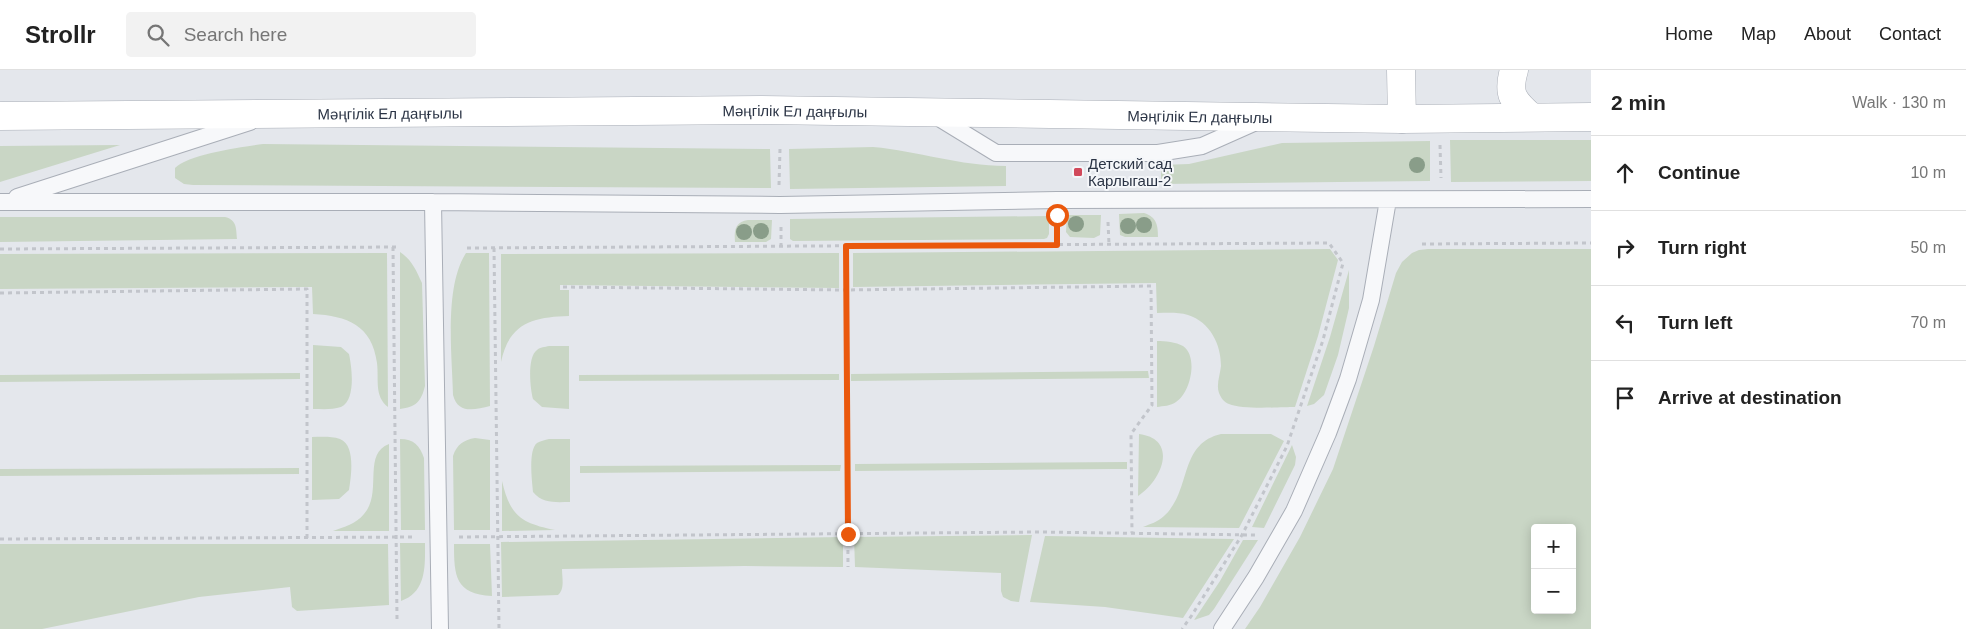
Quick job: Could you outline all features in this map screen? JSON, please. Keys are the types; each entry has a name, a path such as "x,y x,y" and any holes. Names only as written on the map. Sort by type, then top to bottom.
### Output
{"main road":[{"path":"1401,70 1402,119"},
{"path":"1514,70 1510,83 1514,101 1531,117"},
{"name":"Мәңгілік Ел даңғылы","path":"0,116 742,110 1402,119 1591,117"}],"lane":[{"path":"930,112 996,153 1158,153 1202,146 1267,117"},
{"path":"1,202 278,113"},
{"path":"1,202 433,202 780,205 1065,200 1591,199"},
{"path":"1222,629 1256,577 1294,511 1328,433 1348,379 1371,300 1388,200"},
{"path":"433,202 440,629"}],"path":[{"path":"1440,141 1441,181"},
{"path":"779,188 780,149"},
{"path":"1108,214 1109,244"},
{"path":"1057,215 1057,245"},
{"path":"781,219 781,246"},
{"path":"467,248 1329,243 1343,263 1323,340 1287,446 1242,534 1182,629"},
{"path":"1422,244 1591,243"},
{"path":"846,246 848,567"},
{"path":"393,247 397,619"},
{"path":"0,249 398,247"},
{"path":"494,248 498,629"},
{"path":"563,287 845,290 1151,286 1152,405 1131,434 1132,533"},
{"path":"0,293 307,289 307,538"},
{"path":"454,538 1040,532 1261,535"},
{"path":"0,539 424,537"}],"green space":[{"path":"1450,140 1591,140 1591,181 1451,182"},
{"path":"1430,141 1430,181 1161,184 1161,165 1189,164 1282,143"},
{"path":"263,144 770,149 771,188 193,185 184,184 175,178 175,168 192,159 217,152"},
{"path":"120,145 0,182 0,146"},
{"path":"873,147 972,164 1006,166 1006,186 790,189 789,149"},
{"path":"1144,213 1152,217 1156,222 1158,237 1125,237 1120,235 1119,214"},
{"path":"1067,215 1101,215 1100,235 1094,238 1070,237 1066,232"},
{"path":"1049,216 1049,234 1044,239 793,241 790,239 790,219"},
{"path":"0,217 225,217 234,222 237,239 0,242"},
{"path":"748,220 772,220 771,239 766,242 735,242 736,227"},
{"path":"1330,249 1338,260 1318,336 1295,407 1243,407 1224,401 1218,390 1221,366 1219,350 1213,335 1196,318 1176,313 1157,313 1156,283 853,287 853,253"},
{"path":"1428,249 1591,249 1591,629 1245,629 1260,607 1300,537 1333,469 1396,273 1402,262 1412,253"},
{"path":"400,252 411,262 422,283 425,386 422,396 417,403 400,409"},
{"path":"387,253 388,407 379,393 377,363 370,340 364,331 347,320 313,314 312,287 0,289 0,254"},
{"path":"466,253 489,253 490,406 478,409 463,408 455,401 453,395 452,302 459,267"},
{"path":"839,253 839,288 560,285 560,290 569,290 569,316 544,318 524,325 510,338 501,362 501,254"},
{"path":"1349,270 1349,308 1338,355 1324,395 1314,404 1307,406 1330,337"},
{"path":"1157,341 1183,346 1188,351 1192,366 1189,384 1181,398 1167,406 1157,407"},
{"path":"313,345 341,347 349,354 352,375 351,391 346,403 341,407 313,409"},
{"path":"549,346 569,346 569,409 542,407 533,399 530,381 532,359 538,349"},
{"path":"1148,371 1149,378 851,381 851,374"},
{"path":"300,373 300,379 0,382 0,375"},
{"path":"839,374 839,380 579,381 579,375"},
{"path":"1139,434 1151,437 1159,444 1163,452 1159,471 1154,481 1138,496"},
{"path":"1221,434 1271,434 1284,441 1239,528 1143,527 1162,518 1173,506 1191,458 1207,439"},
{"path":"312,437 340,439 345,442 348,448 351,462 349,490 339,499 312,500"},
{"path":"475,438 490,440 490,530 454,530 453,456 461,443"},
{"path":"400,439 409,440 416,444 424,458 425,530 401,530"},
{"path":"549,439 570,439 570,502 555,502 541,499 533,492 532,452 537,443"},
{"path":"389,444 389,531 333,531 354,523 364,514 372,496 376,456 381,449"},
{"path":"1292,445 1296,457 1295,465 1264,528 1252,527"},
{"path":"1127,462 1127,469 855,471 855,464"},
{"path":"841,465 840,471 580,473 580,466"},
{"path":"299,468 299,474 0,476 0,469"},
{"path":"502,481 509,502 518,516 533,524 555,530 502,531"},
{"path":"1032,535 1019,602 1003,597 1001,573 855,567 854,537"},
{"path":"1045,536 1234,539 1183,618 1105,607 1030,602"},
{"path":"843,537 843,567 745,566 562,569 562,587 558,595 502,597 501,542"},
{"path":"1243,540 1258,540 1214,609 1209,615 1194,620 1220,581"},
{"path":"400,543 425,543 423,577 416,591 401,601"},
{"path":"0,544 388,544 389,605 297,611 292,607 290,587 199,597 42,629 0,629"},
{"path":"454,544 490,544 492,596 470,592 459,581 456,574"}],"place":[{"name":"Детский сад Карлыгаш-2","path":"1078,172"}],"route":[{"path":"848,534 846,246 1057,245 1057,215"}]}
